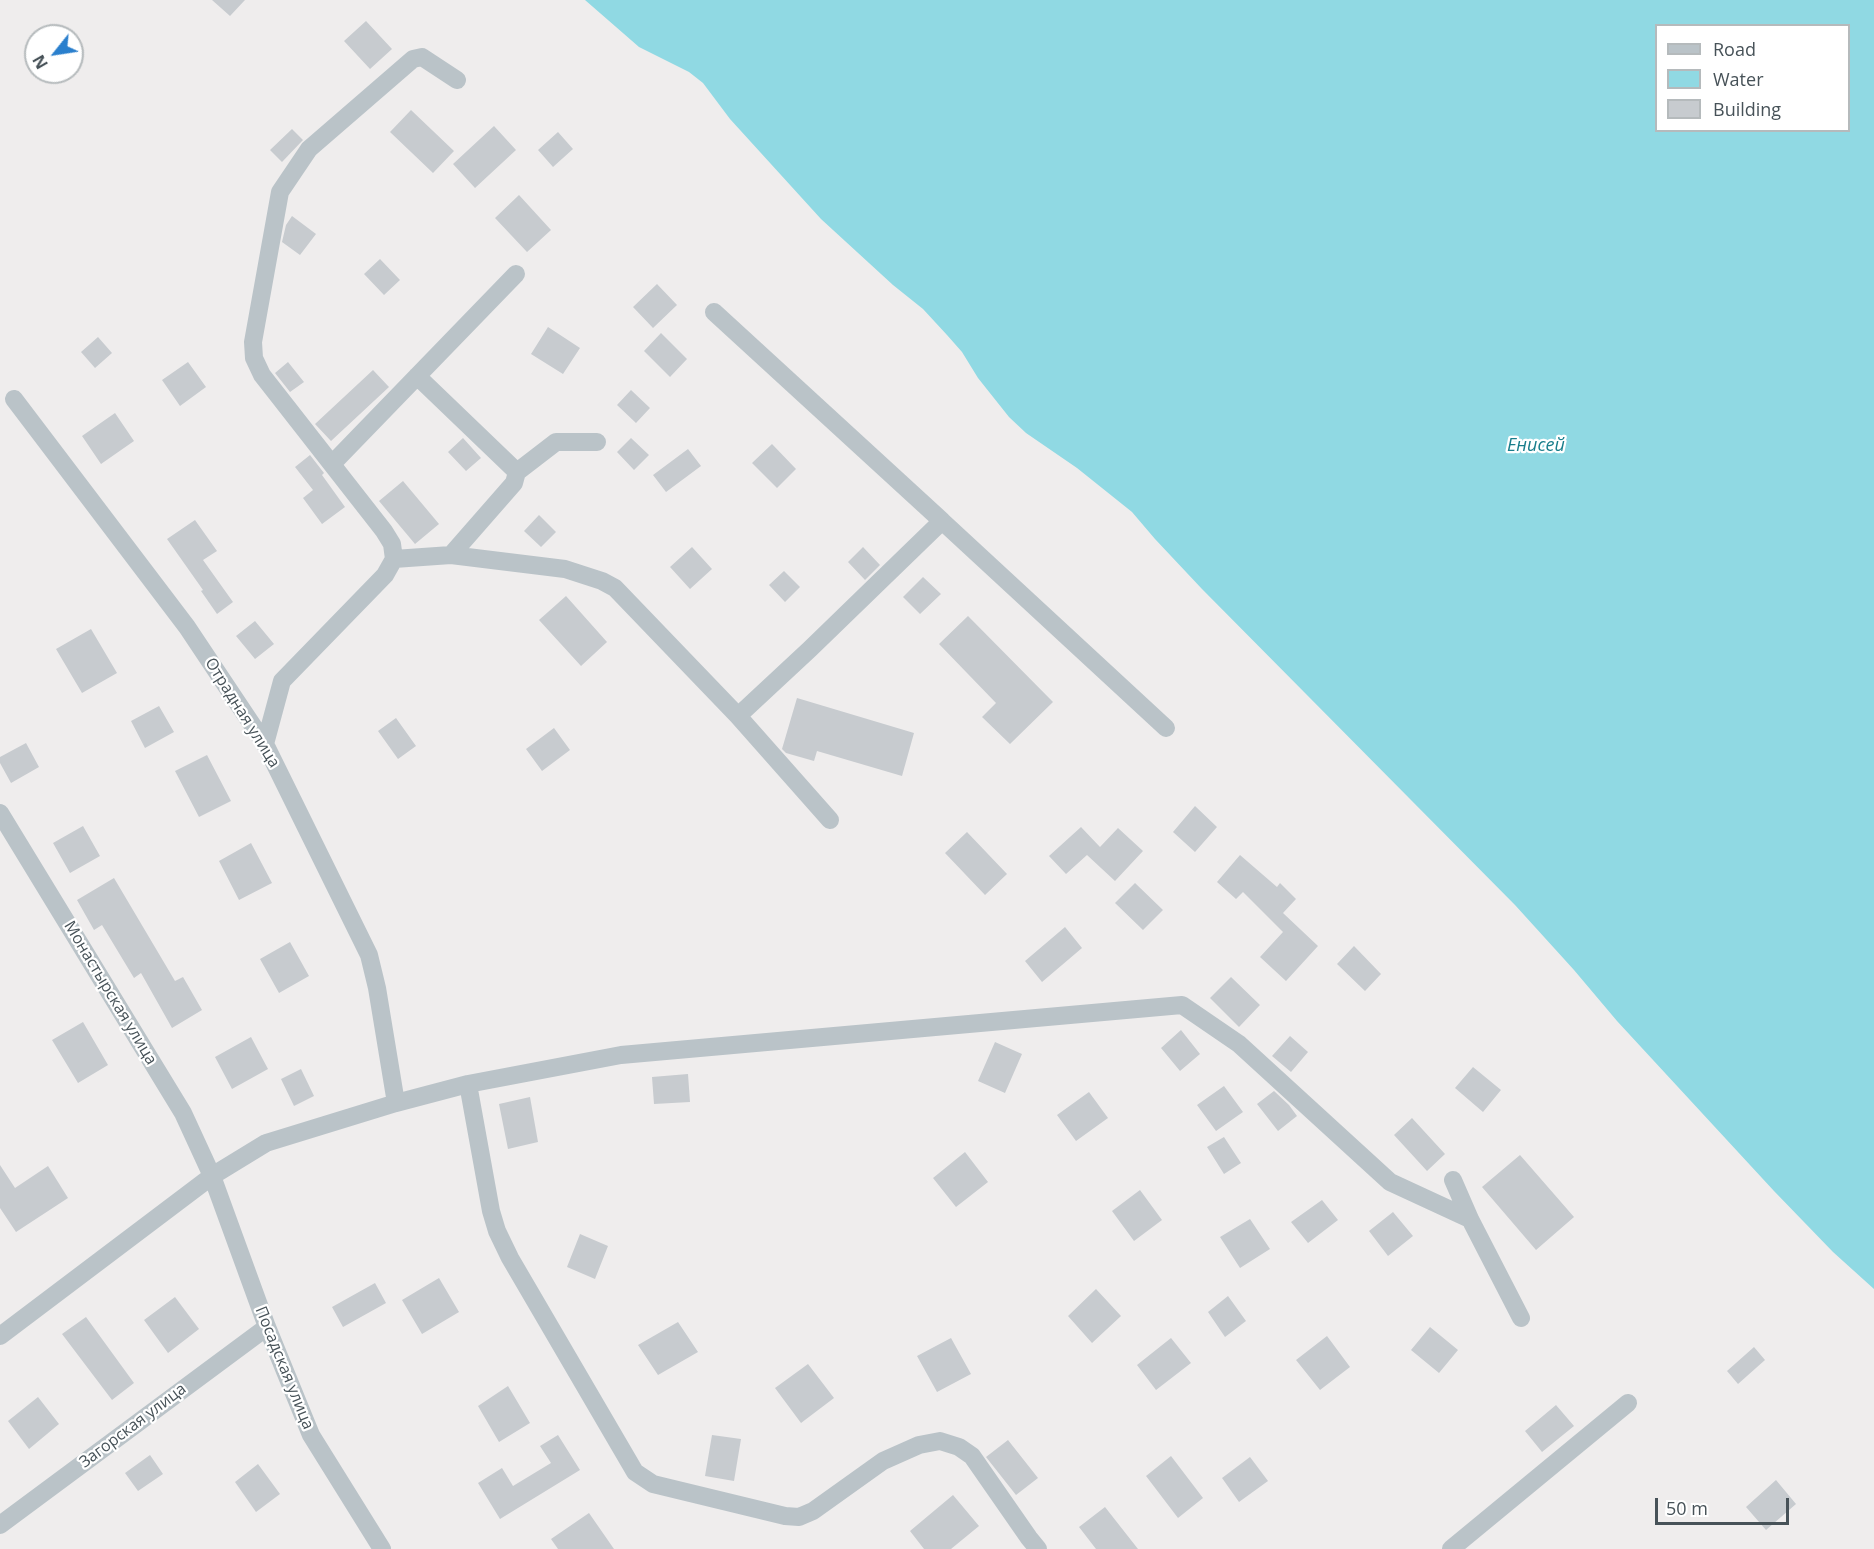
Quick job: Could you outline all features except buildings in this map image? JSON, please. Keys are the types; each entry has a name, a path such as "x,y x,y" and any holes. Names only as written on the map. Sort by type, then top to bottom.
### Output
{"street":[{"path":"265,744 282,681 386,575 394,559 392,544 384,531 262,375 254,358 253,342 280,192 309,149 413,59 422,57 457,80"},
{"path":"332,464 516,274"},
{"path":"714,312 1166,728"},
{"path":"417,376 517,472"},
{"name":"Отрадная улица","path":"14,399 187,627 265,744 369,955 377,988 396,1103"},
{"path":"451,555 514,483 517,472 556,442 597,442"},
{"path":"738,716 810,650 942,521"},
{"path":"394,559 451,555 566,569 602,581 615,588 738,716 830,820"},
{"name":"Монастырская улица","path":"0,813 183,1113 212,1176"},
{"path":"0,1336 212,1176 266,1143 396,1103 468,1084 621,1055 1182,1005 1239,1044 1389,1182 1470,1220"},
{"path":"468,1084 491,1211 497,1231 510,1258 635,1473 653,1484 785,1516 800,1516 813,1510 883,1461 920,1445 940,1441 959,1447 972,1456 1028,1545"},
{"name":"Посадская улица","path":"212,1176 267,1327 310,1435 382,1549"},
{"path":"1453,1180 1470,1220 1521,1318"},
{"name":"Загорская улица","path":"0,1525 267,1327"},
{"path":"1451,1549 1628,1403"}],"water":[{"name":"Енисей","path":"585,0 1874,0 1874,1289 1833,1252 1774,1191 1617,1021 1515,905 1202,589 1132,512 1077,468 1026,433 1009,417 978,378 962,352 923,309 893,285 821,219 730,119 703,83 689,72 639,47"}]}
